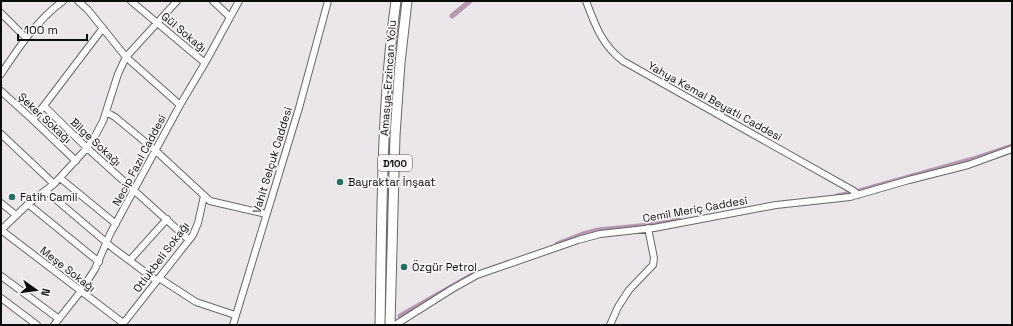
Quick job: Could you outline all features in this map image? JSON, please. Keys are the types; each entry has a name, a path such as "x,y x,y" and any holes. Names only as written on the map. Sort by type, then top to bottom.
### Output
{"highway":[{"name":"Amasya-Erzincan Yolu","path":"380,325 384,132 388,71 396,1"},
{"name":"Amasya-Erzincan Yolu","path":"390,325 396,135 400,63 407,1"}],"street":[{"path":"1,74 26,38 51,10 63,1"},
{"path":"78,1 88,10 126,57 180,105"},
{"path":"85,1 88,10"},
{"name":"Gül Sokağı","path":"132,1 156,23 205,63"},
{"path":"1,230 28,204 54,184 87,148 100,129 118,74 126,57 177,1"},
{"path":"213,1 230,17"},
{"name":"Necip Fazıl Caddesi","path":"54,325 81,292 99,262 106,243 116,224 180,105 239,1"},
{"name":"Vahit Selçuk Caddesi","path":"233,325 299,108 328,1"},
{"name":"Yahya Kemal Beyatlı Caddesi","path":"586,1 601,38 612,52 623,61 854,191 858,195"},
{"path":"1,12 26,38"},
{"path":"33,120 103,28"},
{"name":"Şeker Sokağı","path":"1,91 76,161"},
{"name":"Bilge Sokağı","path":"44,106 87,148 190,240"},
{"path":"106,112 115,117 156,151 210,201 266,214"},
{"path":"1,134 54,184"},
{"name":"Cemil Meriç Caddesi","path":"395,325 477,275 589,237 609,232 648,228 776,206 835,200 968,165 1012,149"},
{"path":"60,178 116,224"},
{"path":"46,191 106,243 158,280 196,302 235,315"},
{"name":"Otlukbeli Sokağı","path":"122,324 190,240 197,228 204,196"},
{"path":"1,203 16,215"},
{"path":"28,204 99,262"},
{"path":"130,260 166,219"},
{"path":"610,325 618,307 629,290 653,266 654,258 648,228"},
{"name":"Meşe Sokağı","path":"1,230 122,324"},
{"path":"1,276 59,319"},
{"path":"1,298 38,325"}],"shaded area":[{"path":"400,1 403,1 387,325 385,325 389,120"}],"waterway":[{"path":"452,16 470,1"},
{"path":"859,191 973,159 1012,146"},
{"path":"837,196 851,193"},
{"path":"557,244 598,230 650,225 679,220"},
{"path":"400,316 474,274"}],"place":[{"name":"Bayraktar İnşaat","path":"340,182"},
{"name":"Fatih Camii","path":"12,197"},
{"name":"Özgür Petrol","path":"404,267"}]}
